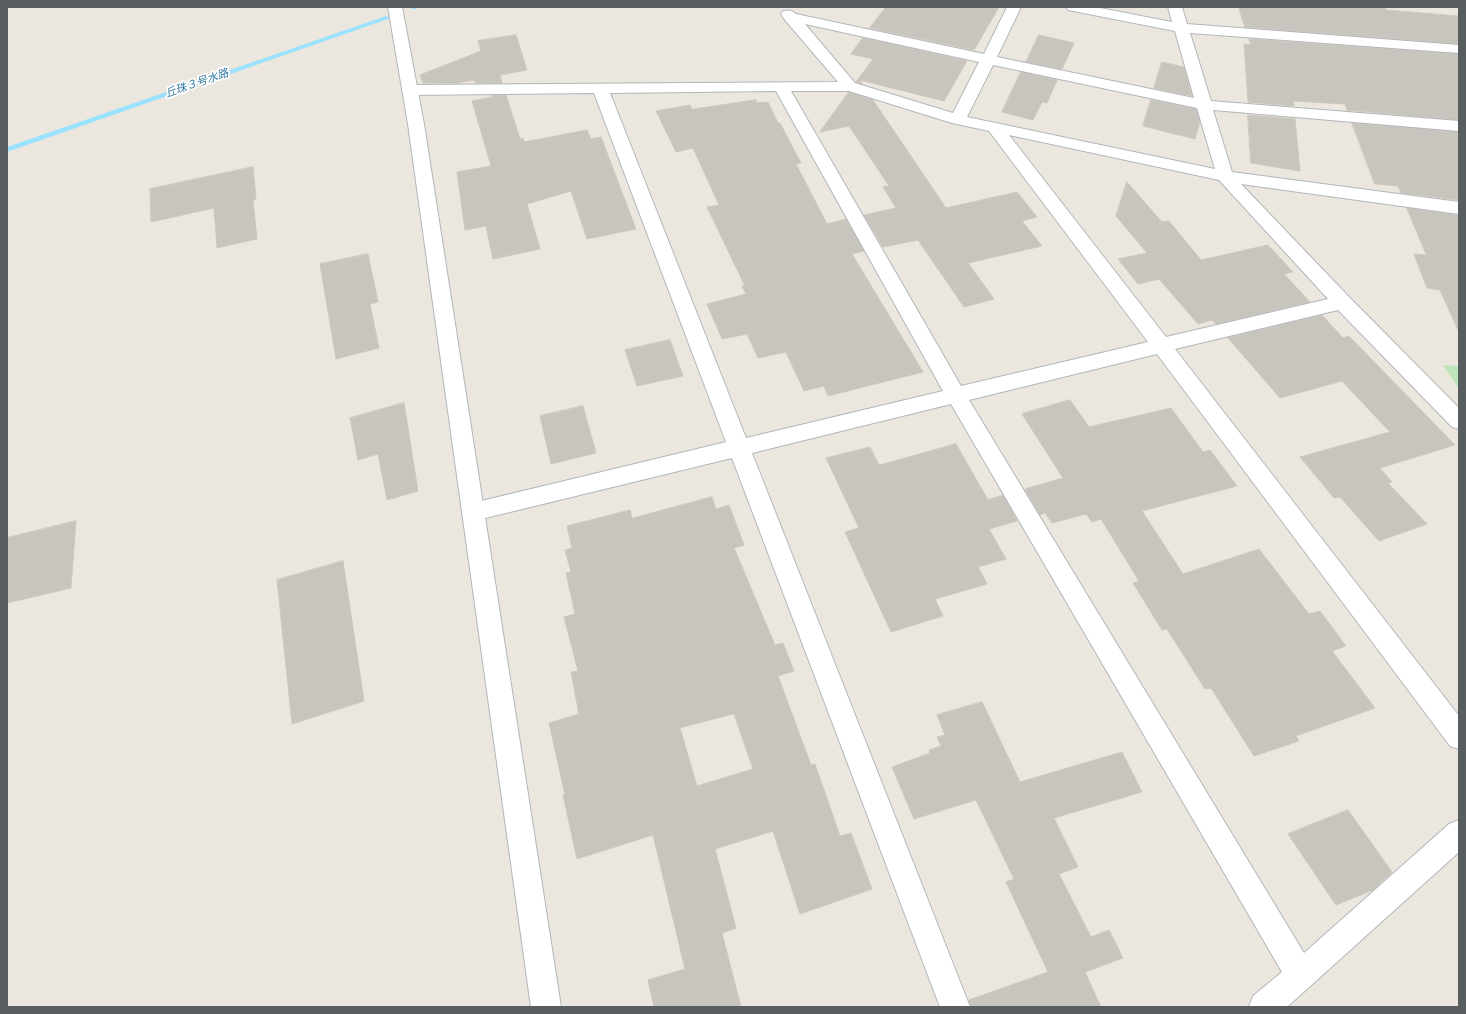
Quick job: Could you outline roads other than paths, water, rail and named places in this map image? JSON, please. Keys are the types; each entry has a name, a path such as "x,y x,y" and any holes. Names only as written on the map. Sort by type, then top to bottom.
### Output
{"street":[{"path":"395,7 410,90 546,1007"},
{"path":"958,120 1014,7"},
{"path":"1072,7 1182,28 1459,49"},
{"path":"1175,7 1225,176 1342,302 1459,421"},
{"path":"786,12 988,60 1204,105 1459,126"},
{"path":"786,12 850,86"},
{"path":"410,90 850,86 958,120 1225,176 1459,208"},
{"path":"781,87 956,395 1302,976"},
{"path":"600,88 955,1007"},
{"path":"994,127 1459,737"},
{"path":"473,512 1342,302"},
{"path":"1264,1007 1302,976 1459,834"}],"waterway":[{"name":"丘珠３号水路","path":"7,150 386,18"}]}
